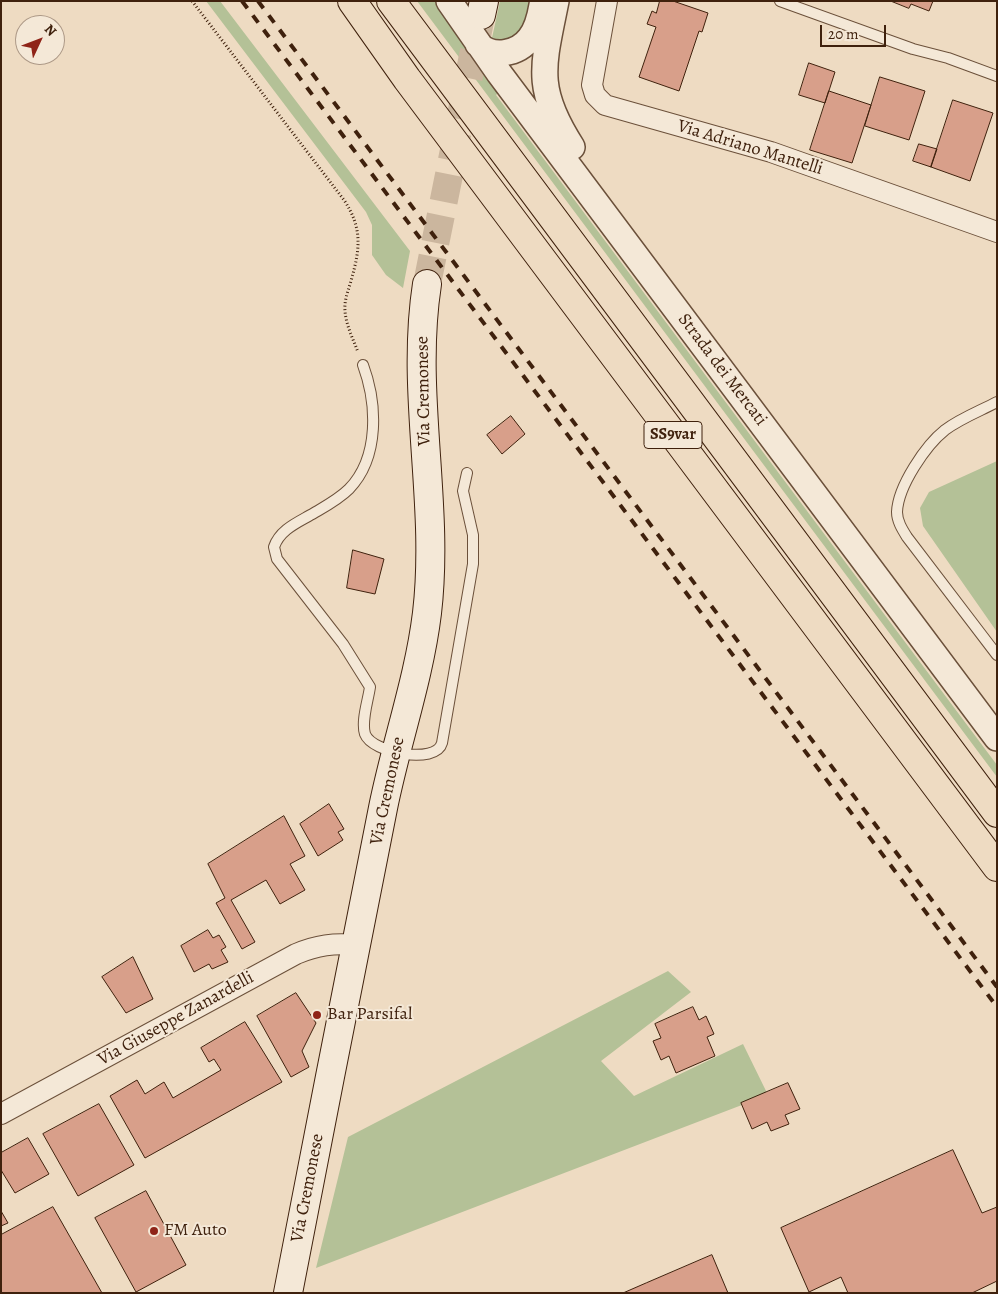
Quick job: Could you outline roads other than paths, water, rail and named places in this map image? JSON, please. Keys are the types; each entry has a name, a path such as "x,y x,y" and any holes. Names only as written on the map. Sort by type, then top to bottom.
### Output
{"highway":[{"name":"SS9var","path":"352,1 407,80 997,867"},
{"name":"SS9var","path":"391,1 997,813"}],"main road":[{"name":"Via Cremonese","path":"288,1293 395,752 420,654 429,594 431,552 421,369 422,324 427,284"}],"street":[{"name":"Strada dei Mercati","path":"449,1 478,44 997,738"},
{"path":"478,44 485,51 494,53 510,51 520,47 534,33 543,1"},
{"name":"Strada dei Mercati","path":"556,1 544,59 544,80 551,108 564,135 997,716"},
{"name":"Via Adriano Mantelli","path":"607,1 592,85 595,95 605,105 780,155 997,232"},
{"name":"Via Giuseppe Zanardelli","path":"1,1114 296,954 316,946 338,943 356,945"}],"lane":[{"path":"780,1 912,49 948,58 997,76"},
{"path":"363,364 371,389 373,422 366,461 349,489 330,504 281,534 274,547 278,559 343,644 370,688 364,720 366,737 374,745 395,752 433,754 439,750 442,743 473,564 473,535 463,491 467,473"},
{"path":"997,402 953,424 930,444 905,487 897,512 898,520 904,532 997,655"}],"tunnel":[{"path":"427,284 480,21"}],"railway":[{"path":"242,1 997,1007"},
{"path":"258,1 997,987"}],"place":[{"name":"Bar Parsifal","path":"317,1015"},
{"name":"FM Auto","path":"154,1231"}]}
